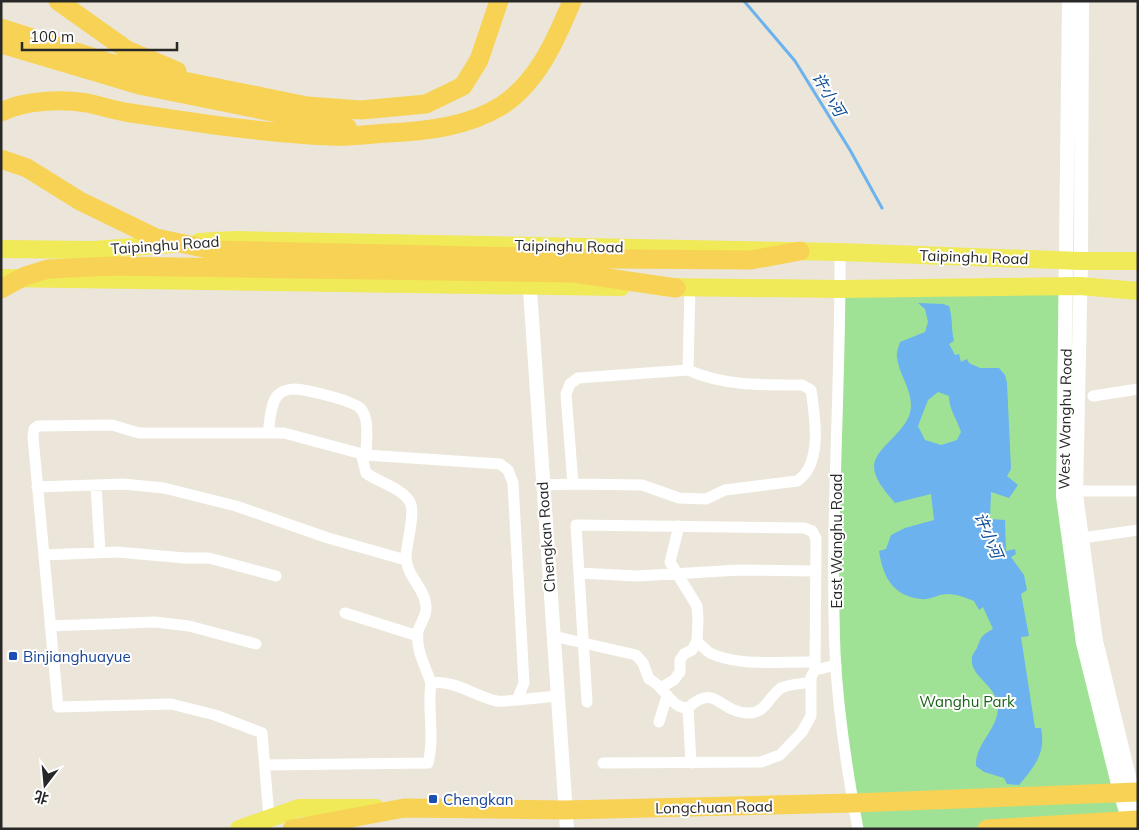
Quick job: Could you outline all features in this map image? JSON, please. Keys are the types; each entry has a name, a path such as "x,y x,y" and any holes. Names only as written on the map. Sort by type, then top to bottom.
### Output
{"highway":[{"path":"58,1 127,50 220,89"},
{"path":"1,28 139,72 307,106 362,110 426,104 463,86 479,60 499,1"},
{"path":"1,112 11,107 36,102 85,103 128,113 228,127 333,136 432,131 472,119 501,106 524,87 547,56 572,1"},
{"path":"1,44 139,86 348,127 395,133"},
{"path":"1,159 27,168 80,201 156,238 212,250 550,265 573,272 683,288"},
{"path":"1,289 25,276 48,270 113,266 550,265 751,260 800,252"},
{"name":"Longchuan Road","path":"292,829 404,808 566,820 853,803 1132,807"},
{"path":"987,829 1132,807"}],"main road":[{"name":"Taipinghu Road","path":"1,249 94,250 235,240 840,252 1074,261 1138,261"},
{"name":"Taipinghu Road","path":"1,278 683,288 840,289 1074,286 1132,289"},
{"path":"239,829 299,808 404,808"}],"street":[{"name":"West Wanghu Road","path":"1069,1 1076,491 1096,641 1132,807"},
{"name":"West Wanghu Road","path":"1074,261 1082,1"},
{"name":"Chengkan Road","path":"530,245 529,285 566,820"},
{"name":"East Wanghu Road","path":"840,252 835,522 836,665 845,761 858,829"},
{"name":"West Wanghu Road","path":"1074,286 1063,496 1083,643 1132,807"},
{"path":"683,288 688,370"},
{"path":"543,485 642,485 680,498 706,499 725,490 798,481 804,477 814,459 814,409 810,390 802,385 738,383 716,380 688,370 578,378 570,384 566,394 573,484"},
{"path":"265,764 428,763 431,753 429,698 432,683 419,646 418,636 426,606 422,593 407,570 406,560 411,503 404,495 366,473 364,454 366,418 360,408 348,402 295,389 284,390 277,395 273,404 268,433"},
{"path":"1094,396 1138,389"},
{"path":"269,818 262,733 214,715 171,704 58,707 33,436 34,429 38,426 112,425 138,433 284,433 364,454 500,464 508,470 513,483 524,682 517,700"},
{"path":"37,487 123,484 164,488 236,506 328,538 406,560"},
{"path":"96,485 100,552"},
{"path":"1076,491 1138,491"},
{"path":"587,702 576,525 804,528 812,531 816,538 815,666 811,682 811,716 802,732 780,755 762,762 603,763"},
{"path":"659,722 665,691 680,672 680,660 684,654 692,650 697,641 697,606 689,589 670,562 679,526"},
{"path":"1082,538 1138,530"},
{"path":"44,555 100,552 209,558 276,576"},
{"path":"580,573 637,576 740,570 816,570"},
{"path":"345,613 418,636"},
{"path":"50,626 154,622 189,626 256,644"},
{"path":"553,636 636,654 643,663 649,679 665,691 678,706 688,708"},
{"path":"697,641 710,653 729,659 815,666 836,665"},
{"path":"432,683 438,682 460,687 498,701 557,696"},
{"path":"688,708 698,699 707,696 715,698 730,710 752,713 762,710 771,695 783,687 811,682"},
{"path":"688,708 691,762"}],"green space":[{"name":"Wanghu Park","path":"1067,286 1063,496 1131,829 858,829 835,653 840,289"}],"water":[{"path":"918,303 949,306 954,341 949,344 955,355 959,354 961,362 967,359 969,363 980,368 999,368 1005,375 1007,383 1011,469 1007,476 1018,485 1009,498 991,492 990,519 1005,520 1006,551 1015,549 1016,554 1011,557 1024,575 1027,590 1021,594 1029,636 1021,637 1035,728 1041,728 1042,737 1038,759 1019,785 1007,784 1004,778 984,772 976,766 979,750 994,723 998,707 993,693 972,664 972,656 981,638 993,629 983,607 979,610 974,601 953,595 944,594 924,599 903,594 896,589 886,576 879,551 886,549 891,535 905,528 934,520 931,494 895,503 876,476 874,466 879,453 902,428 910,413 909,391 898,364 897,353 900,342 925,332 928,322 925,309","holes":["938,392 949,396 949,401 961,432 957,440 941,445 925,440 918,426 928,400"]}],"waterway":[{"name":"许小河","path":"744,1 795,61 850,150 882,208"}],"place":[{"name":"Binjianghuayue","path":"13,656"},
{"name":"Chengkan","path":"433,799"}]}
